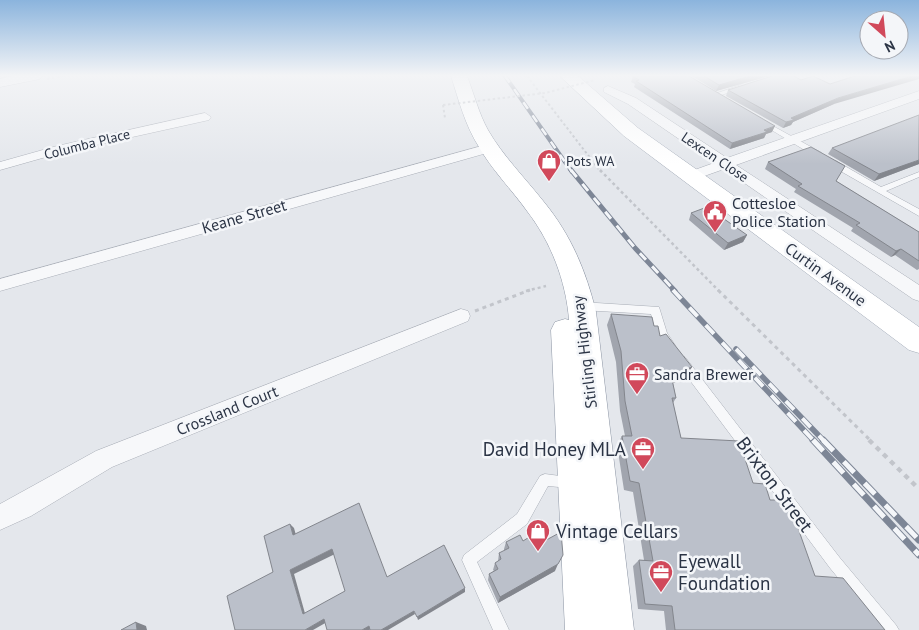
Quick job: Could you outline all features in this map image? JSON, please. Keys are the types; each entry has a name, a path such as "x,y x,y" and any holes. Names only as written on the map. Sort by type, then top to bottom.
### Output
{"main road":[{"name":"Stirling Highway","path":"457,105 464,128 553,232 575,280 581,306 613,630"},
{"name":"Stirling Highway","path":"470,105 478,128 482,149 525,213 544,247 554,273 564,313 586,630"},
{"name":"Curtin Avenue","path":"601,105 630,132 919,342"}],"street":[{"name":"Lexcen Close","path":"639,105 919,294"},
{"path":"691,176 792,139 894,105"},
{"name":"Columba Place","path":"0,166 57,150 205,117"},
{"name":"Keane Street","path":"0,285 482,149"},
{"name":"Crossland Court","path":"0,517 22,508 104,459 461,316"}],"lane":[{"path":"758,120 919,213"},
{"path":"881,190 919,174"},
{"name":"Brixton Street","path":"581,306 655,310 662,335 836,563 891,630"},
{"path":"500,630 469,560 522,519 545,480 576,482"}],"path":[{"path":"443,105 445,118"},
{"path":"549,105 608,181 919,489"},
{"path":"461,316 532,289 546,286"}],"building":[{"path":"674,105 740,105 775,126 764,130 767,132 732,143"},
{"path":"756,105 821,105 791,118 794,120 786,122"},
{"path":"919,115 919,160 879,174 832,148"},
{"path":"811,147 845,166 836,181 919,232 919,261 901,249 896,251 856,225 860,223 798,186 802,184 768,162"},
{"path":"707,207 747,235 728,243 691,213"},
{"path":"611,314 652,317 654,326 658,326 660,336 666,334 692,367 671,375 676,398 672,398 681,438 739,441 753,483 765,484 770,500 788,500 815,576 843,578 885,630 675,630 672,606 645,604 639,560 653,561 639,483 630,481 622,436 632,436 625,401 621,351"},
{"path":"359,503 387,577 444,545 465,588 417,617 414,611 381,630 370,630 369,626 362,630 327,630 324,619 305,630 235,630 227,596 273,572 264,536 290,524 293,535","holes":["332,549 345,591 303,614 290,570"]},
{"path":"561,532 563,555 558,564 500,597 489,574 498,569 495,563 501,559 499,553 509,548 506,542 520,535 523,541 531,536 537,545"},
{"path":"136,622 137,630 121,630"}],"railway":[{"path":"526,105 572,172"},
{"path":"571,170 635,248 675,291"},
{"path":"673,290 814,441"},
{"path":"736,349 824,441"},
{"path":"813,440 919,555"},
{"path":"823,440 919,540"}],"place":[{"name":"Pots WA","path":"549,182"},
{"name":"Cottesloe Police Station","path":"715,233"},
{"name":"Sandra Brewer","path":"637,395"},
{"name":"David Honey MLA","path":"643,470"},
{"name":"Vintage Cellars","path":"538,552"},
{"name":"Eyewall Foundation","path":"661,593"}]}
